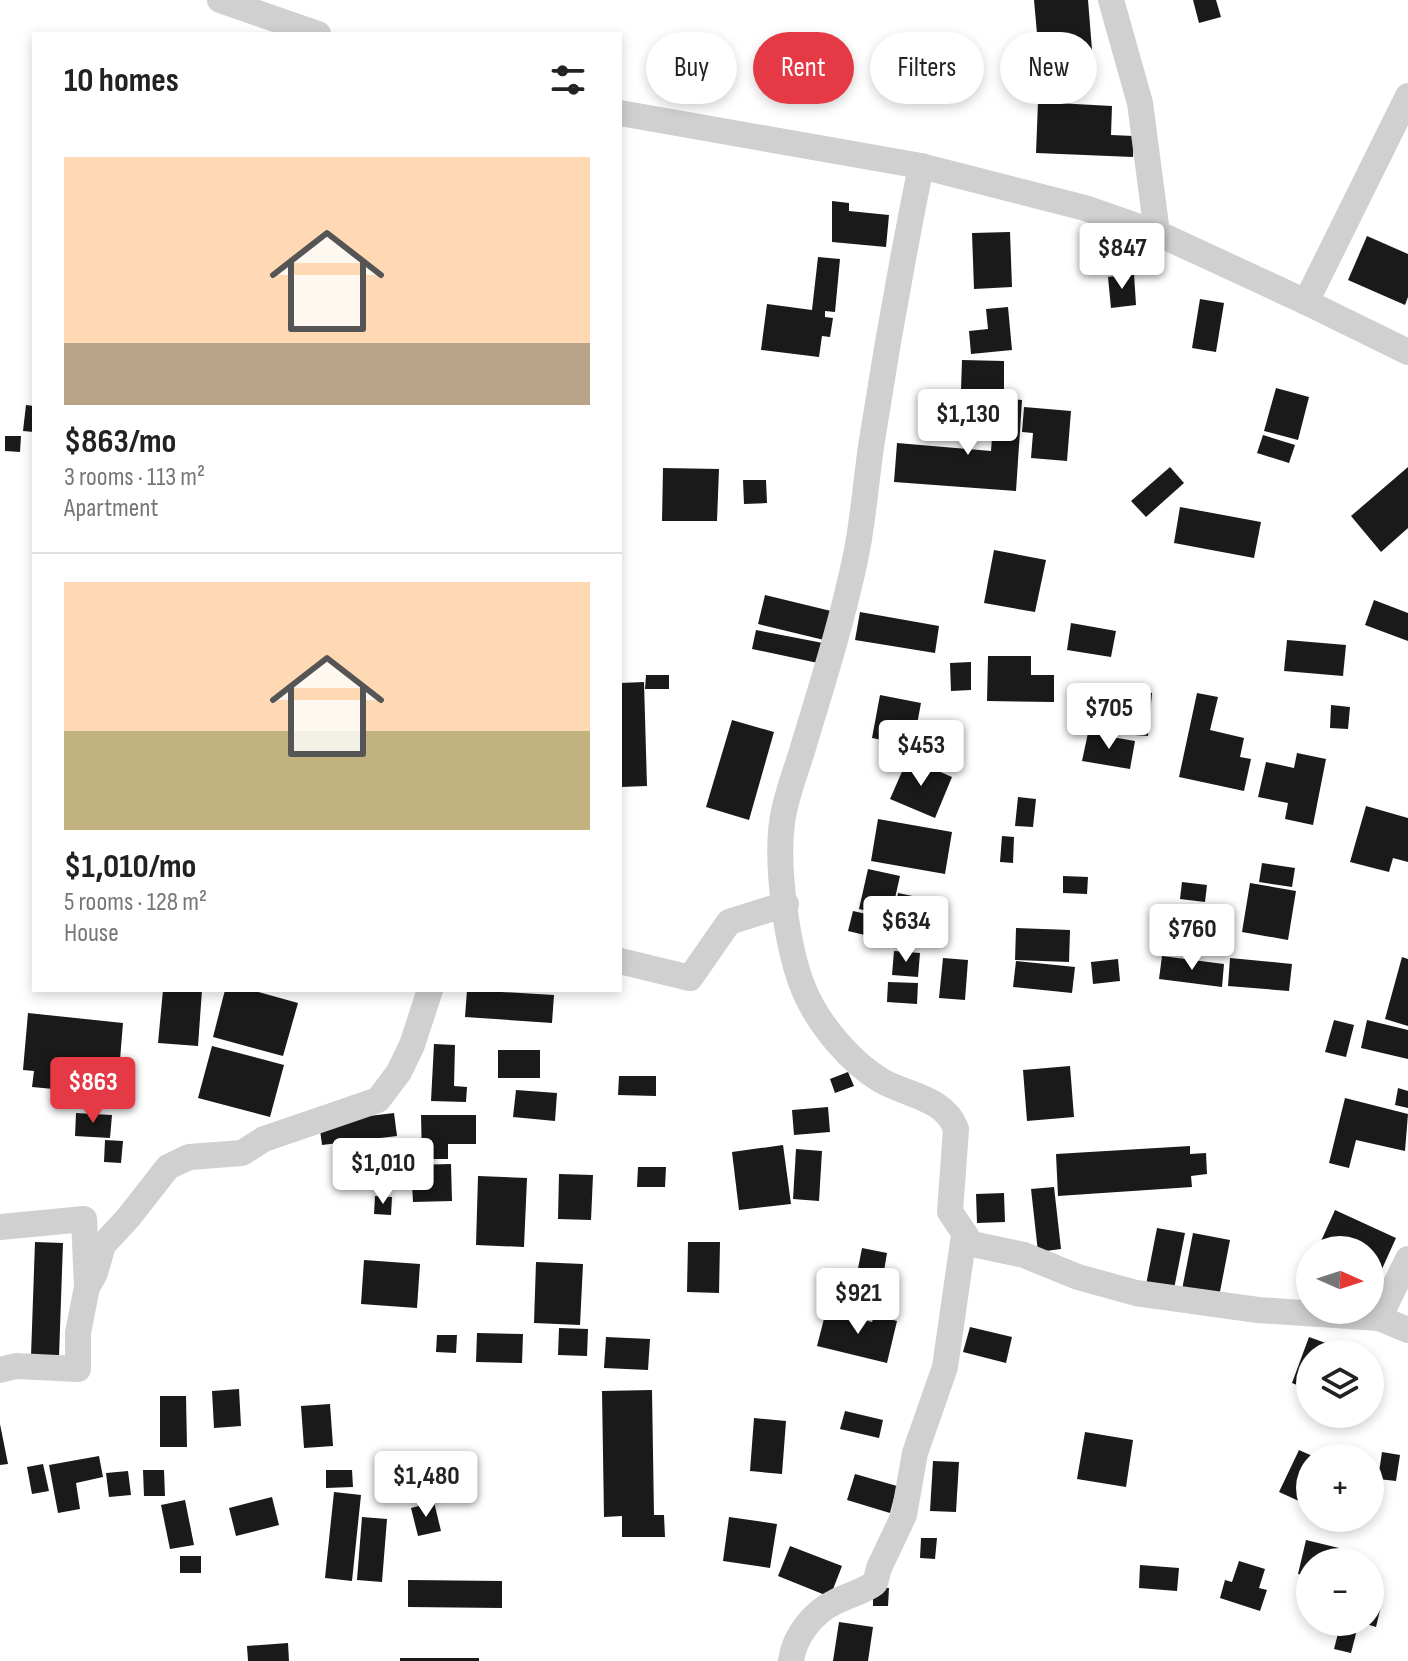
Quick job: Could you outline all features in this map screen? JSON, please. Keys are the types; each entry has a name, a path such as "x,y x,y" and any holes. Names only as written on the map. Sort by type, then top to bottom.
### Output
{"street":[{"path":"220,0 312,32"},
{"path":"1111,0 1140,103 1157,233"},
{"path":"1306,302 1408,96"},
{"path":"622,113 921,166 1085,208 1157,233 1408,352"},
{"path":"791,1661 792,1647 801,1632 822,1610 875,1583 904,1515 915,1453 945,1367 963,1242 967,1237 950,1212 956,1129 953,1121 943,1110 920,1096 883,1081 859,1065 828,1030 804,990 790,937 780,857 782,820 823,684 855,559 895,291 921,166"},
{"path":"622,961 690,978 729,922 786,904"},
{"path":"87,1287 95,1273 103,1245 168,1167 189,1157 242,1153 264,1139 378,1100 399,1072 412,1045 429,992"},
{"path":"0,1227 84,1219 87,1287 78,1333 78,1369 16,1366 0,1370"},
{"path":"963,1242 1024,1255 1078,1277 1136,1293 1296,1313"},
{"path":"1384,1308 1408,1259"},
{"path":"1384,1320 1408,1330"}],"building":[{"path":"1034,0 1088,0 1091,32 1037,32"},
{"path":"1193,0 1216,0 1221,17 1199,23"},
{"path":"1038,104 1112,106 1111,135 1134,136 1133,157 1036,153"},
{"path":"832,201 849,203 849,211 889,215 886,247 832,242"},
{"path":"1010,232 1012,287 974,289 972,233"},
{"path":"1367,236 1408,254 1408,297 1405,305 1348,280"},
{"path":"818,257 840,259 835,312 825,311 825,317 833,318 830,337 822,336 819,357 761,350 767,304 812,310"},
{"path":"1134,274 1136,305 1111,308 1108,277"},
{"path":"1200,299 1224,303 1216,352 1192,348"},
{"path":"1008,307 1012,350 971,354 969,331 988,329 986,309"},
{"path":"962,360 1004,361 1004,390 961,390"},
{"path":"1276,388 1309,397 1298,440 1264,431"},
{"path":"995,398 1022,400 1016,491 894,482 897,443 991,451"},
{"path":"26,405 32,406 32,432 23,431"},
{"path":"1024,407 1071,411 1067,461 1031,458 1033,433 1022,432"},
{"path":"1263,435 1295,445 1289,463 1257,453"},
{"path":"5,436 21,436 20,452 5,451"},
{"path":"1170,467 1184,483 1146,517 1131,501"},
{"path":"1408,467 1408,528 1381,552 1351,516"},
{"path":"663,468 719,469 717,521 662,521"},
{"path":"743,480 766,480 767,503 744,504"},
{"path":"1180,507 1261,522 1254,558 1174,543"},
{"path":"994,550 1046,560 1035,612 984,603"},
{"path":"765,595 831,611 824,640 758,624"},
{"path":"1374,600 1408,613 1408,641 1365,625"},
{"path":"860,612 939,626 935,653 855,640"},
{"path":"1071,623 1116,631 1111,657 1067,650"},
{"path":"756,630 823,643 818,663 752,649"},
{"path":"1287,640 1346,645 1343,676 1284,671"},
{"path":"988,656 1031,656 1031,675 1054,675 1054,702 987,701"},
{"path":"971,662 971,690 951,691 950,663"},
{"path":"646,675 669,675 669,689 645,689"},
{"path":"644,682 647,786 622,787 622,683"},
{"path":"1097,688 1152,693 1148,736 1094,732"},
{"path":"1197,693 1218,697 1210,730 1244,738 1240,757 1251,759 1244,791 1179,777"},
{"path":"880,695 921,703 913,746 872,738"},
{"path":"1331,705 1350,707 1348,729 1330,728"},
{"path":"732,720 774,732 749,820 706,807"},
{"path":"1088,733 1135,741 1130,769 1082,761"},
{"path":"1297,753 1326,759 1313,825 1285,819 1288,803 1258,797 1266,762 1294,768"},
{"path":"908,758 952,777 935,818 890,799"},
{"path":"1018,797 1036,799 1033,827 1015,826"},
{"path":"1366,806 1408,818 1408,862 1393,858 1389,872 1350,862"},
{"path":"878,819 952,832 945,874 871,861"},
{"path":"1002,836 1014,837 1013,863 1000,862"},
{"path":"1262,863 1295,868 1292,887 1259,882"},
{"path":"868,869 900,876 891,916 859,909"},
{"path":"1063,876 1088,877 1087,894 1063,893"},
{"path":"1182,882 1207,885 1205,902 1180,899"},
{"path":"1250,883 1296,891 1288,940 1242,932"},
{"path":"898,893 927,899 922,921 894,915"},
{"path":"853,911 924,927 919,948 848,931"},
{"path":"1016,928 1070,930 1069,962 1015,960"},
{"path":"894,951 920,953 918,977 892,975"},
{"path":"1162,956 1224,964 1222,987 1159,979"},
{"path":"1402,957 1408,959 1408,1026 1385,1019"},
{"path":"943,958 968,960 965,1000 939,998"},
{"path":"1230,958 1292,964 1289,991 1228,986"},
{"path":"1118,959 1120,981 1093,984 1091,962"},
{"path":"1016,961 1075,967 1072,993 1013,987"},
{"path":"888,982 918,983 917,1004 887,1002"},
{"path":"163,992 202,992 198,1046 158,1043"},
{"path":"224,992 258,992 298,1003 283,1056 213,1037"},
{"path":"467,992 554,995 552,1023 465,1017"},
{"path":"28,1013 123,1023 119,1072 78,1068 75,1091 32,1087 34,1071 23,1070"},
{"path":"1334,1020 1354,1025 1346,1057 1325,1052"},
{"path":"1367,1020 1408,1030 1408,1059 1361,1048"},
{"path":"434,1044 455,1045 454,1086 467,1087 466,1102 431,1101"},
{"path":"212,1046 284,1065 270,1117 198,1098"},
{"path":"498,1050 540,1050 540,1078 498,1078"},
{"path":"1070,1066 1074,1117 1027,1121 1023,1070"},
{"path":"848,1072 854,1086 835,1093 830,1079"},
{"path":"619,1076 656,1076 656,1096 618,1095"},
{"path":"1398,1088 1408,1091 1408,1108 1395,1105"},
{"path":"516,1090 557,1093 555,1121 513,1117"},
{"path":"1345,1098 1408,1114 1405,1151 1356,1140 1349,1168 1329,1163"},
{"path":"828,1107 830,1132 794,1135 792,1110"},
{"path":"76,1113 112,1115 110,1138 75,1136"},
{"path":"394,1113 397,1136 322,1145 319,1122"},
{"path":"421,1115 476,1115 476,1144 448,1144 448,1159 422,1159"},
{"path":"105,1140 123,1141 121,1163 104,1162"},
{"path":"783,1145 791,1204 739,1210 732,1152"},
{"path":"1190,1146 1190,1154 1206,1153 1207,1174 1191,1176 1192,1187 1058,1196 1056,1154"},
{"path":"367,1147 397,1149 396,1168 366,1167"},
{"path":"796,1149 822,1151 819,1201 793,1199"},
{"path":"451,1164 452,1201 413,1202 411,1165"},
{"path":"638,1167 666,1167 665,1187 637,1187"},
{"path":"559,1174 593,1175 591,1220 558,1219"},
{"path":"478,1176 527,1178 524,1247 476,1245"},
{"path":"1054,1187 1061,1249 1038,1252 1031,1189"},
{"path":"1004,1193 1005,1222 977,1223 976,1194"},
{"path":"375,1196 392,1197 391,1215 374,1214"},
{"path":"1335,1210 1396,1238 1384,1265 1384,1236 1323,1236"},
{"path":"1157,1228 1185,1233 1173,1294 1145,1290"},
{"path":"1193,1233 1230,1240 1218,1302 1181,1295"},
{"path":"35,1242 63,1243 59,1357 31,1356"},
{"path":"688,1242 720,1242 719,1293 687,1292"},
{"path":"862,1248 887,1253 881,1289 855,1284"},
{"path":"364,1260 420,1264 417,1308 361,1304"},
{"path":"536,1262 583,1264 580,1325 534,1323"},
{"path":"826,1311 872,1322 874,1315 897,1321 887,1363 817,1346"},
{"path":"970,1327 1012,1337 1006,1363 963,1352"},
{"path":"559,1328 588,1329 587,1356 558,1355"},
{"path":"477,1333 523,1334 522,1363 476,1362"},
{"path":"437,1335 457,1335 456,1353 436,1352"},
{"path":"606,1337 650,1339 648,1370 604,1368"},
{"path":"239,1389 241,1426 214,1428 212,1391"},
{"path":"652,1390 654,1515 664,1515 665,1537 622,1537 622,1516 604,1517 602,1391"},
{"path":"160,1396 186,1396 187,1447 160,1447"},
{"path":"330,1404 333,1446 304,1448 301,1406"},
{"path":"845,1411 883,1420 879,1438 840,1429"},
{"path":"754,1418 786,1421 782,1474 750,1471"},
{"path":"0,1424 8,1464 0,1465"},
{"path":"1085,1432 1133,1440 1126,1487 1077,1479"},
{"path":"1384,1452 1400,1455 1396,1481 1384,1480"},
{"path":"99,1456 103,1477 76,1483 80,1509 58,1513 49,1465"},
{"path":"1296,1456 1296,1500 1279,1492"},
{"path":"933,1461 959,1462 956,1512 930,1511"},
{"path":"43,1464 49,1491 32,1494 27,1467"},
{"path":"143,1470 164,1470 165,1496 144,1496"},
{"path":"326,1470 352,1470 353,1487 326,1488"},
{"path":"128,1471 131,1495 109,1497 106,1473"},
{"path":"855,1474 897,1486 890,1513 847,1500"},
{"path":"334,1492 361,1495 352,1581 325,1578"},
{"path":"272,1497 279,1525 236,1536 229,1508"},
{"path":"185,1500 194,1545 170,1549 161,1505"},
{"path":"434,1502 441,1531 418,1536 411,1508"},
{"path":"362,1517 387,1519 382,1582 357,1580"},
{"path":"729,1517 777,1524 770,1568 723,1561"},
{"path":"921,1538 937,1538 935,1559 920,1558"},
{"path":"1306,1540 1339,1548 1304,1548"},
{"path":"790,1546 842,1566 830,1597 778,1576"},
{"path":"180,1556 201,1556 201,1573 180,1573"},
{"path":"1239,1561 1265,1569 1259,1588 1267,1590 1260,1611 1220,1598 1225,1580 1232,1582"},
{"path":"1140,1565 1179,1568 1177,1591 1139,1588"},
{"path":"408,1580 502,1581 502,1608 408,1607"},
{"path":"873,1587 889,1588 888,1606 873,1606"},
{"path":"839,1622 873,1627 868,1661 833,1661"},
{"path":"1337,1636 1355,1636 1351,1653 1334,1649"},
{"path":"288,1643 289,1661 248,1661 247,1646"},
{"path":"400,1658 479,1658 479,1661 400,1661"}]}
